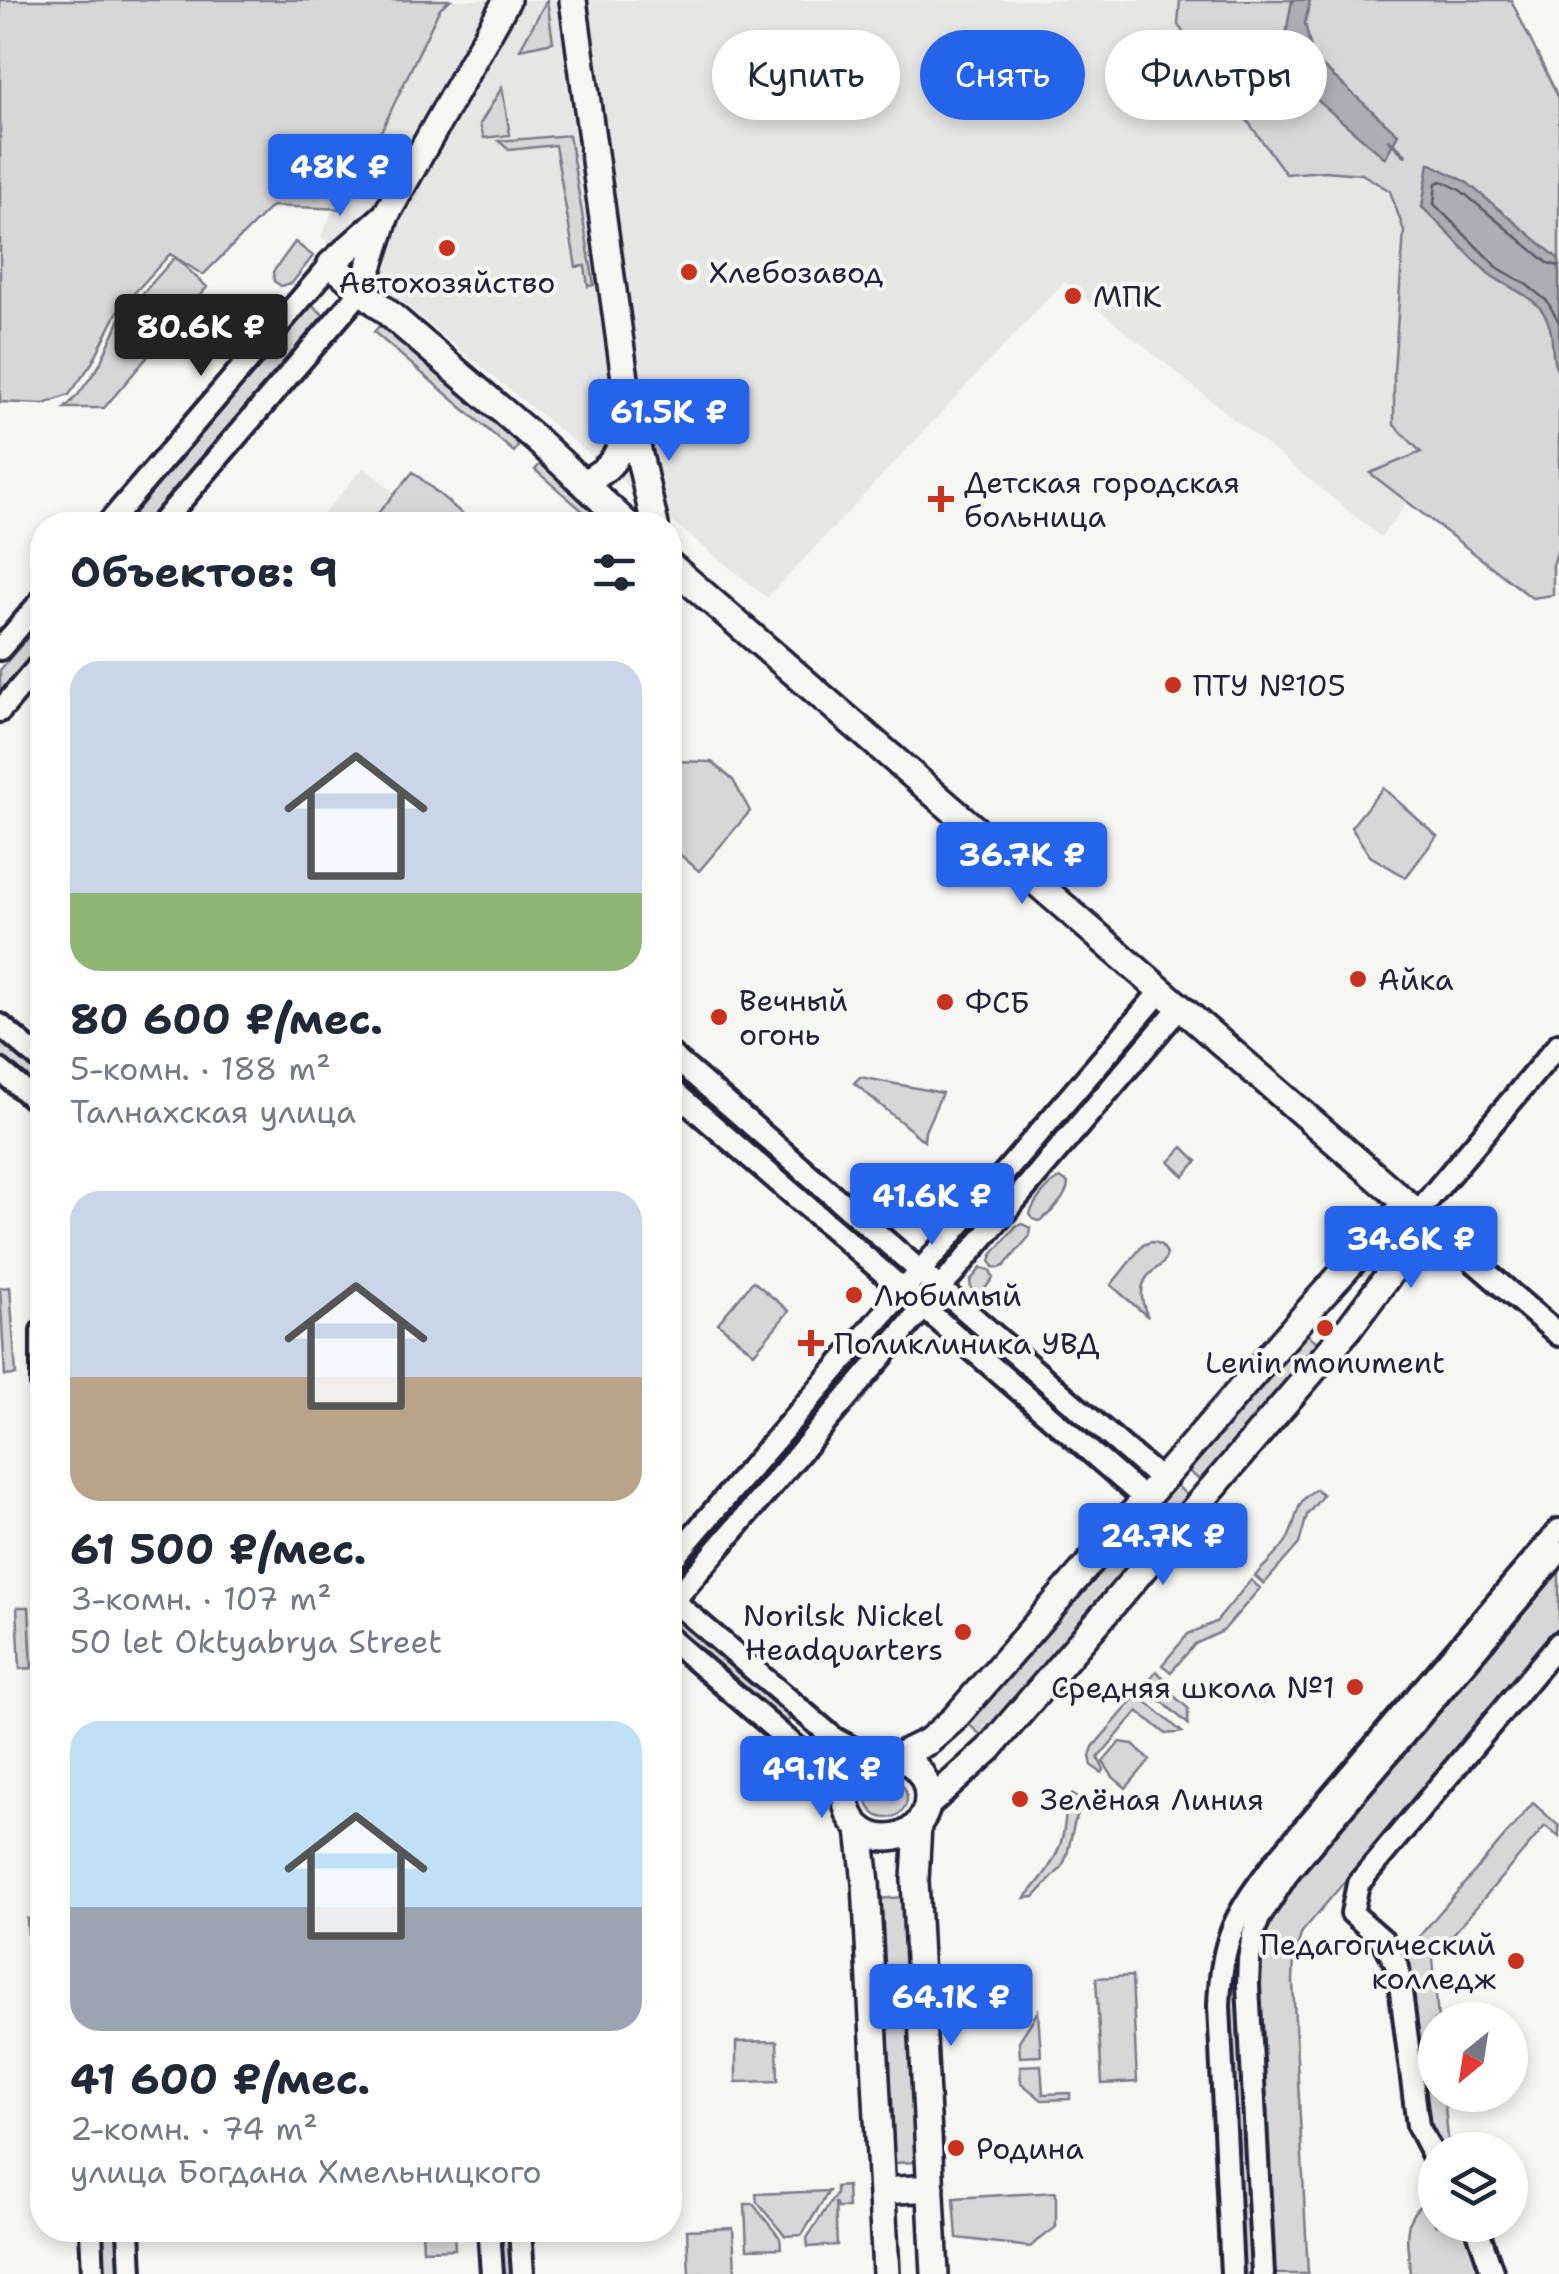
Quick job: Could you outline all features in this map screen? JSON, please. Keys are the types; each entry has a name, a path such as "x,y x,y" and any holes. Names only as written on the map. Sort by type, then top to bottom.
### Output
{"main road":[{"path":"362,290 386,215 507,0"},
{"path":"573,0 630,415 652,512"},
{"path":"386,215 331,264 614,512"},
{"path":"583,483 599,476 614,462 630,415"},
{"path":"682,577 1417,1212"},
{"path":"1417,1212 1350,1327 989,1749 905,1834 890,1839 874,1837 860,1829 848,1812 846,1790 856,1771 929,1741 954,1719 1318,1300 1417,1212"},
{"path":"885,1758 910,1764 921,1774 928,1789 915,1880 935,2274"},
{"path":"860,1829 886,2274"},
{"path":"882,2191 931,2188"}],"street":[{"path":"118,512 331,264"},
{"path":"171,512 362,290"},
{"path":"0,649 30,614"},
{"path":"0,711 30,676"},
{"path":"682,1548 920,1271 1170,999"},
{"path":"682,1588 924,1308 1170,999"},
{"path":"0,1025 30,1051"},
{"path":"1559,1044 1417,1212 1559,1335"},
{"path":"682,1064 940,1288 1153,1490"},
{"path":"0,1070 30,1096"},
{"path":"682,1099 924,1308 1153,1490"},
{"path":"706,1120 723,1100"},
{"path":"1263,2274 1248,1985 1253,1934 1259,1918 1277,1886 1356,1780 1559,1530"},
{"path":"1232,2274 1219,2006 1224,1949 1236,1916 1276,1860 1356,1780 1559,1552"},
{"path":"682,1610 835,1739 885,1758"},
{"path":"1421,2132 1398,1968 1384,1941 1352,1913 1358,1884 1559,1643"},
{"path":"682,1649 846,1790"},
{"path":"92,2242 93,2274"},
{"path":"129,2242 131,2274"},
{"path":"490,2242 492,2274"},
{"path":"521,2242 523,2274"},
{"path":"1482,2242 1493,2274"}],"shaded area":[{"path":"0,0 450,0 440,8 344,209 272,206 203,275 170,254 118,311 92,363 69,395 44,404 0,402"},
{"path":"423,0 1446,0 1449,449 1381,537 1064,282 767,598 682,529 682,512 661,512 321,237"},
{"path":"547,0 553,42 520,49"},
{"path":"1180,0 1511,0 1559,99 1559,547 1553,565 1553,595 1532,598 1370,473 1421,452 1394,425 1404,231 1390,191 1362,174 1286,174 1247,120 1327,120 1327,30 1182,30 1178,25"},
{"path":"502,87 510,135 484,138 480,124"},
{"path":"569,135 594,285 588,286 585,266 576,267 555,145 509,150 499,141"},
{"path":"295,242 313,256 292,283 281,286 274,281 273,272"},
{"path":"175,257 207,287 104,408 65,408 99,366 120,319"},
{"path":"312,305 324,315 155,512 135,512"},
{"path":"379,326 392,331 521,442 514,452 374,332"},
{"path":"543,461 599,512 584,512 535,470"},
{"path":"364,467 395,493 413,472 460,512 325,512"},
{"path":"413,472 460,512 379,512"},
{"path":"30,635 30,657 0,692 0,670"},
{"path":"682,761 712,762 733,780 750,811 699,871 682,856"},
{"path":"1383,788 1437,836 1406,877 1370,856 1351,827"},
{"path":"1153,1013 1159,1018 940,1272 936,1267"},
{"path":"0,1037 30,1063 30,1082 0,1056"},
{"path":"860,1077 942,1093 924,1141 854,1083"},
{"path":"726,1112 905,1270 904,1274 900,1276 719,1121"},
{"path":"1183,1147 1197,1161 1184,1176 1169,1162"},
{"path":"1060,1178 1068,1183 1062,1199 1039,1221 1033,1219 1030,1214 1035,1204"},
{"path":"1022,1224 1030,1228 1029,1237 1004,1266 993,1267 992,1255"},
{"path":"1143,1245 1160,1245 1167,1254 1142,1288 1148,1317 1111,1285"},
{"path":"981,1268 990,1270 993,1278 984,1290 975,1292 970,1281"},
{"path":"753,1281 789,1311 754,1353 718,1323"},
{"path":"10,1287 16,1375 5,1376 0,1288"},
{"path":"941,1303 1130,1466 1129,1470 1125,1472 937,1309"},
{"path":"901,1306 907,1312 798,1443 789,1436"},
{"path":"1303,1331 1320,1344 1202,1482 1185,1468"},
{"path":"784,1441 793,1449 682,1578 682,1562"},
{"path":"1173,1482 1189,1497 1163,1527 1147,1512"},
{"path":"1316,1489 1323,1495 1307,1515 1299,1544 1264,1584 1255,1576 1285,1543 1300,1505"},
{"path":"1135,1526 1152,1540 983,1737 966,1722"},
{"path":"1559,1568 1559,1628 1302,1932 1294,1956 1293,1982 1308,2274 1272,2274 1257,1974 1266,1929 1286,1888"},
{"path":"1251,1580 1260,1588 1223,1631 1195,1644 1171,1672 1162,1665 1188,1634 1216,1622"},
{"path":"17,1607 29,1607 30,1668 20,1669"},
{"path":"682,1622 791,1713 783,1723 682,1637"},
{"path":"1156,1671 1165,1679 1161,1685 1188,1708 1188,1724 1151,1692 1150,1681"},
{"path":"1138,1698 1182,1732 1166,1734 1138,1711 1098,1758 1102,1773 1092,1766 1093,1747"},
{"path":"1120,1742 1133,1744 1150,1760 1126,1788 1103,1762"},
{"path":"887,1778 901,1784 907,1798 901,1812 887,1818 873,1812 867,1798 873,1784"},
{"path":"1072,1794 1083,1801 1062,1867 1034,1897 1025,1898 1057,1852"},
{"path":"1533,1803 1559,1826 1559,1837 1545,1826 1433,1958 1437,2002 1418,2002 1418,2061 1406,1952"},
{"path":"904,1897 918,2162 892,2163 878,1899"},
{"path":"1257,1900 1239,1960 1254,2274 1240,2274 1227,1999 1234,1947"},
{"path":"30,1919 30,1951 29,1951"},
{"path":"1132,1976 1137,2082 1102,2084 1096,1978"},
{"path":"1038,2011 1041,2056 1020,2057 1019,2041"},
{"path":"777,2041 778,2081 736,2082 736,2042"},
{"path":"1041,2065 1043,2094 1070,2093 1070,2099 1042,2100 1021,2083 1020,2066"},
{"path":"1424,2112 1446,2112 1447,2132 1431,2132"},
{"path":"847,2186 848,2208 837,2208 835,2202 837,2245 808,2247 807,2238 836,2194 836,2187"},
{"path":"829,2191 802,2235 785,2236 757,2202 756,2194"},
{"path":"1056,2192 1056,2227 1030,2247 957,2238 954,2198"},
{"path":"745,2204 753,2204 780,2238 781,2248 747,2249"},
{"path":"1418,2208 1418,2242 1472,2242 1482,2274 1410,2274 1407,2239"},
{"path":"733,2228 735,2274 689,2274 687,2230"},
{"path":"104,2242 119,2242 120,2274 105,2274"},
{"path":"423,2242 455,2242 455,2249 423,2250"},
{"path":"497,2242 514,2242 515,2274 499,2274"}],"water":[{"path":"1292,0 1310,0 1307,30 1286,30"},
{"path":"1327,71 1398,134 1385,158 1327,108"},
{"path":"1429,163 1465,181 1559,259 1559,373 1549,325 1540,308 1488,273 1422,207"}],"waterway":[{"path":"1389,140 1405,155"}],"place":[{"name":"Автохозяйство","path":"447,248"},
{"name":"Хлебозавод","path":"689,272"},
{"name":"МПК","path":"1073,296"},
{"name":"Детская городская больница","path":"941,499"},
{"name":"ПТУ №105","path":"1173,685"},
{"name":"Айка","path":"1358,979"},
{"name":"ФСБ","path":"945,1002"},
{"name":"Вечный огонь","path":"719,1017"},
{"name":"Любимый","path":"854,1295"},
{"name":"Lenin monument","path":"1325,1328"},
{"name":"Поликлиника УВД","path":"811,1343"},
{"name":"Norilsk Nickel Headquarters","path":"963,1632"},
{"name":"Средняя школа №1","path":"1355,1687"},
{"name":"Зелёная Линия","path":"1020,1799"},
{"name":"Педагогический колледж","path":"1516,1961"},
{"name":"Родина","path":"956,2148"}]}
